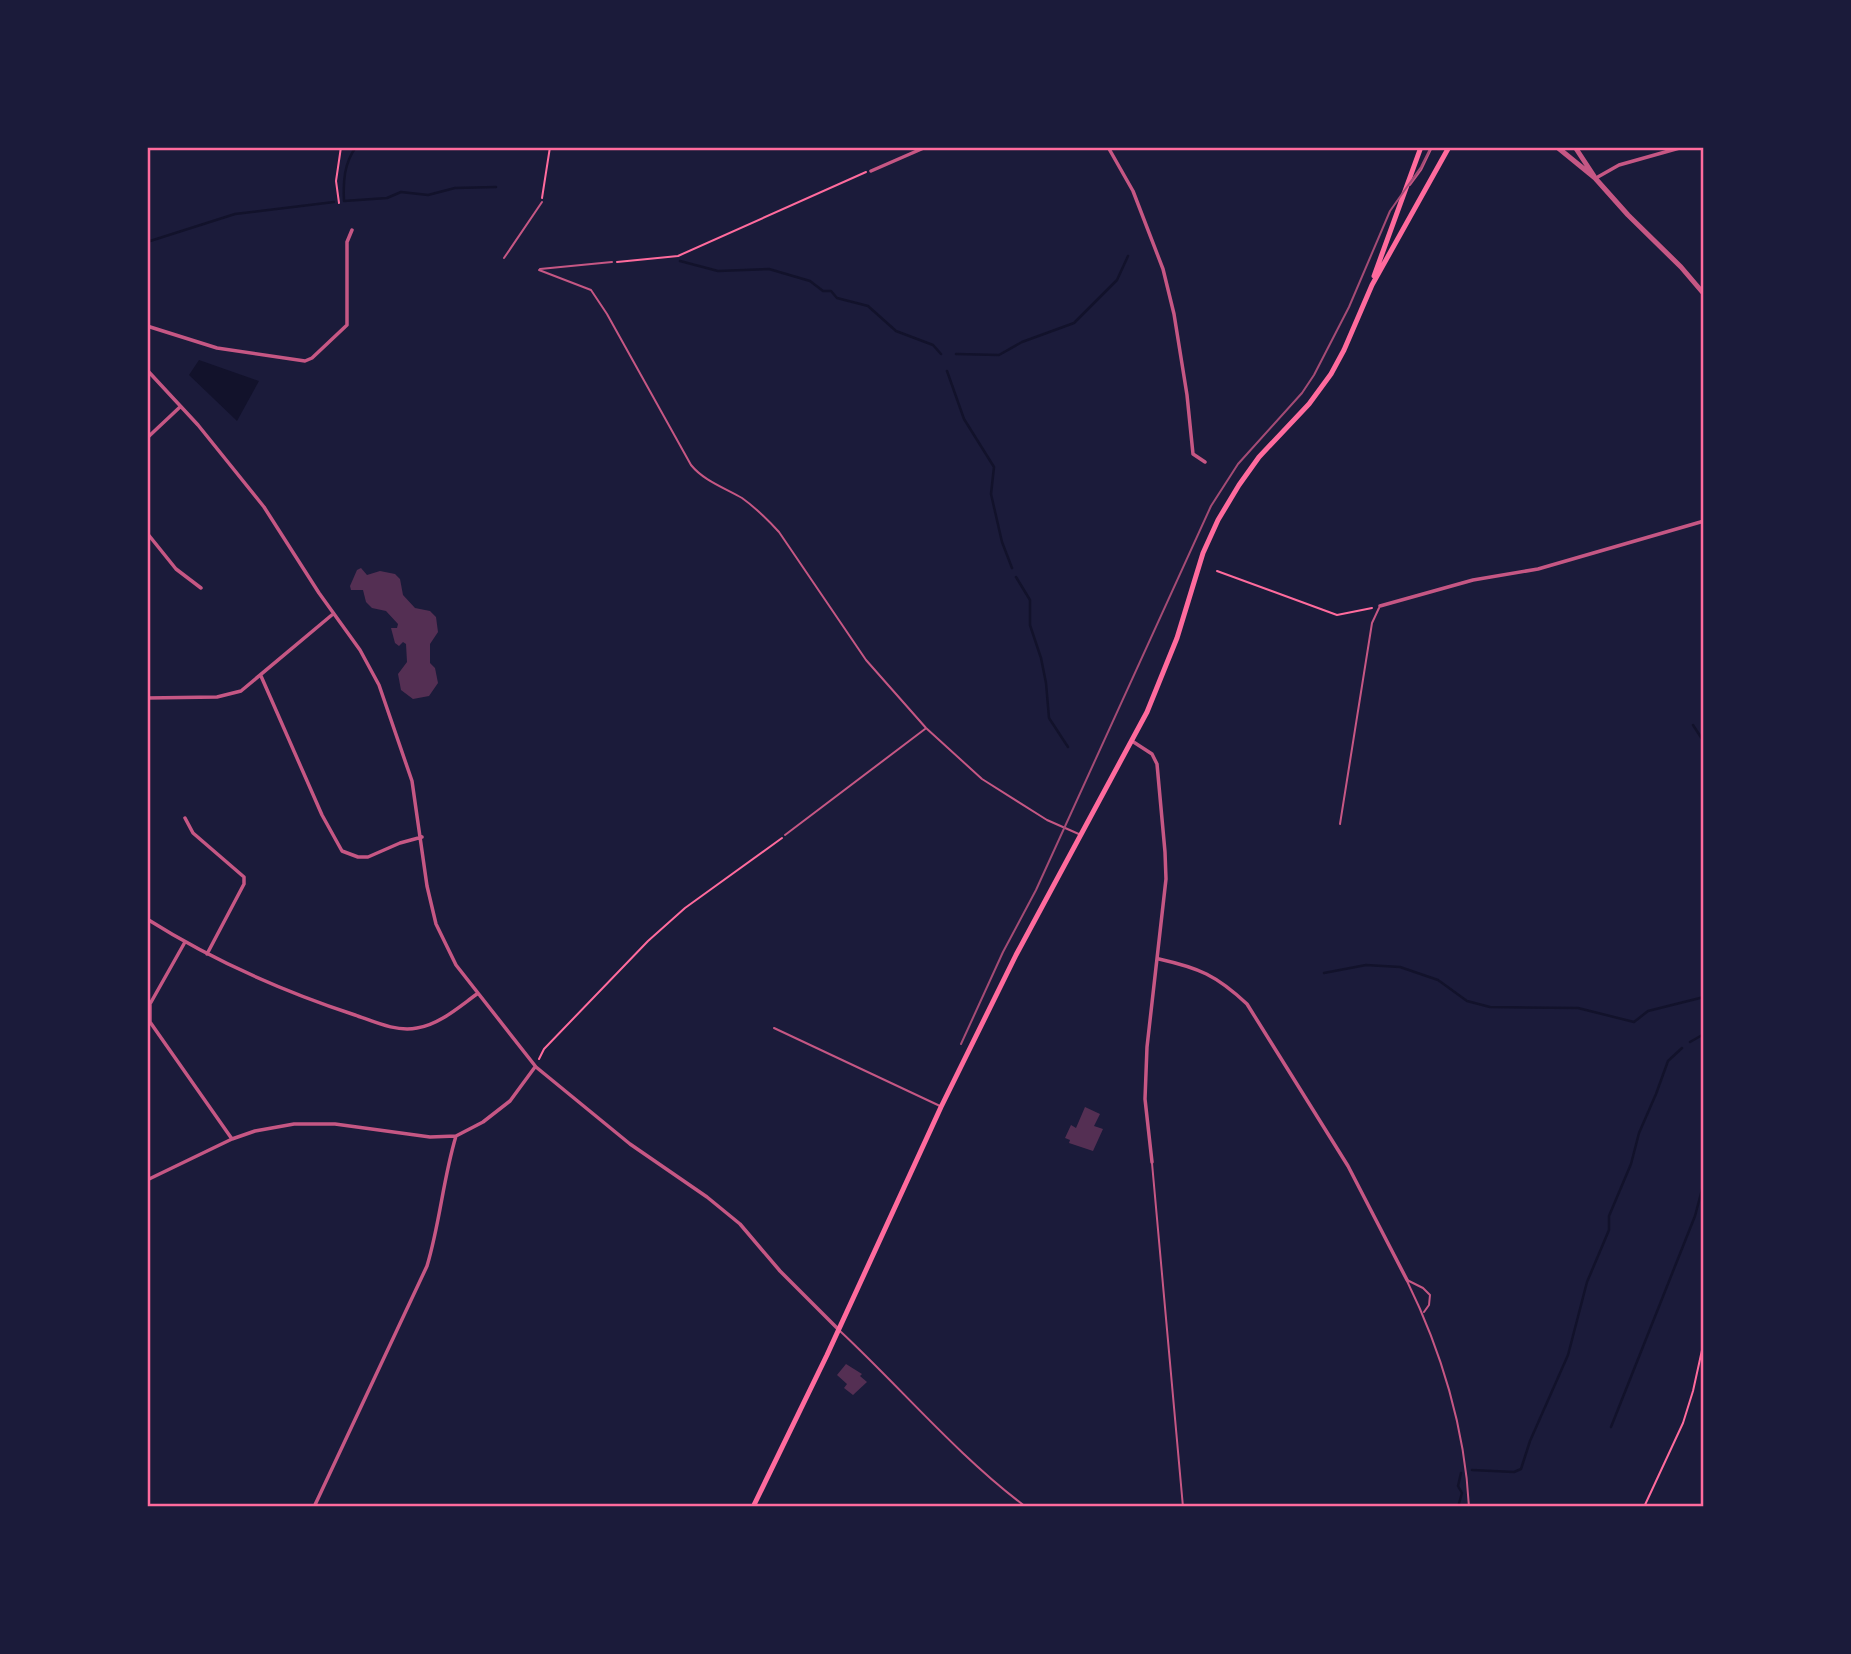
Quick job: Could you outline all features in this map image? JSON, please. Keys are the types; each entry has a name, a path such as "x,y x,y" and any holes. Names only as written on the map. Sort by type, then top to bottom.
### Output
{"main road":[{"path":"1371,285 1421,147"},
{"path":"753,1507 839,1330 941,1107 1016,955 1132,741 1167,666 1203,553 1218,520 1259,457 1322,388 1344,350 1371,285 1448,147"}],"street":[{"path":"871,171 926,147"},
{"path":"1108,147 1133,191 1163,270 1179,341 1193,454 1205,462"},
{"path":"1557,147 1595,178 1704,294"},
{"path":"1576,147 1595,178"},
{"path":"1595,178 1619,165 1683,147"},
{"path":"147,326 217,348 304,361 312,358 347,325 346,242 352,230"},
{"path":"147,370 264,507 333,614 360,650 379,685 412,781 427,886 436,924 456,965 536,1067 630,1144 740,1224 780,1271 839,1330"},
{"path":"147,438 180,407"},
{"path":"1380,606 1473,580 1538,569 1704,521"},
{"path":"147,533 176,569 201,588"},
{"path":"147,698 229,696 248,688 333,614"},
{"path":"261,676 323,815 342,851 358,857 368,857 422,837"},
{"path":"1132,741 1152,754 1157,764 1166,880 1147,1047 1145,1099 1152,1162"},
{"path":"185,818 193,833 244,877 244,884 208,954"},
{"path":"147,919 185,943 322,1004 396,1028 429,1025 477,994"},
{"path":"185,943 150,1004 150,1022 232,1139"},
{"path":"1159,959 1207,973 1247,1004 1348,1166 1407,1280"},
{"path":"147,1180 232,1139 255,1131 294,1124 335,1124 430,1137 456,1136 483,1122 510,1101 536,1067"},
{"path":"314,1507 427,1266 438,1231 447,1165 456,1136"}],"lane":[{"path":"1401,198 1421,170 1432,147"},
{"path":"504,258 542,202"},
{"path":"612,262 539,270 591,290 613,324 691,466 762,513 779,532 866,660 926,728 982,779 1047,820 1082,835"},
{"path":"1340,824 1371,623 1380,606"},
{"path":"785,835 926,728"},
{"path":"774,1028 941,1107"},
{"path":"1152,1162 1183,1507"},
{"path":"1407,1280 1430,1295 1429,1305 1423,1313"},
{"path":"1407,1280 1423,1313 1442,1367 1456,1419 1469,1507"},
{"path":"839,1330 965,1455 1026,1507"}],"path":[{"path":"339,203 336,181 341,147"},
{"path":"542,202 550,147"},
{"path":"612,262 678,256 871,171"},
{"path":"1217,570 1337,615 1380,606"},
{"path":"536,1067 544,1049 648,941 685,908 785,835"},
{"path":"1644,1507 1683,1423 1704,1341"}],"shaded area":[{"path":"199,360 259,381 237,421 189,375"}],"building":[{"path":"361,568 367,575 380,571 395,574 400,579 403,595 415,608 430,611 436,617 438,632 430,644 430,663 435,668 438,683 429,696 413,699 401,690 398,674 407,662 406,644 403,642 399,646 395,643 391,628 397,628 398,624 386,611 372,608 366,602 363,590 351,590 350,586 357,570"},
{"path":"1085,1107 1100,1114 1094,1126 1103,1129 1093,1151 1069,1143 1070,1140 1065,1138 1071,1125 1076,1128"},
{"path":"846,1364 862,1374 860,1376 867,1382 853,1395 844,1388 847,1384 837,1375"}],"waterway":[{"path":"356,147 345,173 344,201 387,198 401,192 428,195 455,188 496,187"},
{"path":"147,242 235,214 334,202"},
{"path":"956,354 999,355 1022,342 1074,323 1117,280 1128,256"},
{"path":"680,261 718,271 769,269 810,281 823,291 831,291 837,298 868,306 896,331 933,345 941,354"},
{"path":"947,371 964,419 994,467 991,494 1002,542 1012,568"},
{"path":"1016,577 1030,600 1030,625 1041,658 1049,718 1068,747"},
{"path":"1693,725 1704,742"},
{"path":"1324,973 1366,965 1400,967 1438,980 1467,1001 1490,1007 1578,1008 1634,1022 1648,1011 1704,997"},
{"path":"1690,1042 1704,1034"},
{"path":"1472,1470 1514,1472 1521,1469 1530,1441 1568,1355 1587,1282 1609,1230 1609,1216 1631,1164 1639,1133 1668,1061 1682,1048"},
{"path":"1611,1427 1695,1216 1704,1182"},
{"path":"1458,1507 1462,1493 1458,1486 1461,1473"}],"tram line":[{"path":"961,1044 1003,952 1036,890 1211,506 1238,464 1302,393 1314,375 1349,307 1390,211 1421,167 1431,147"}]}
